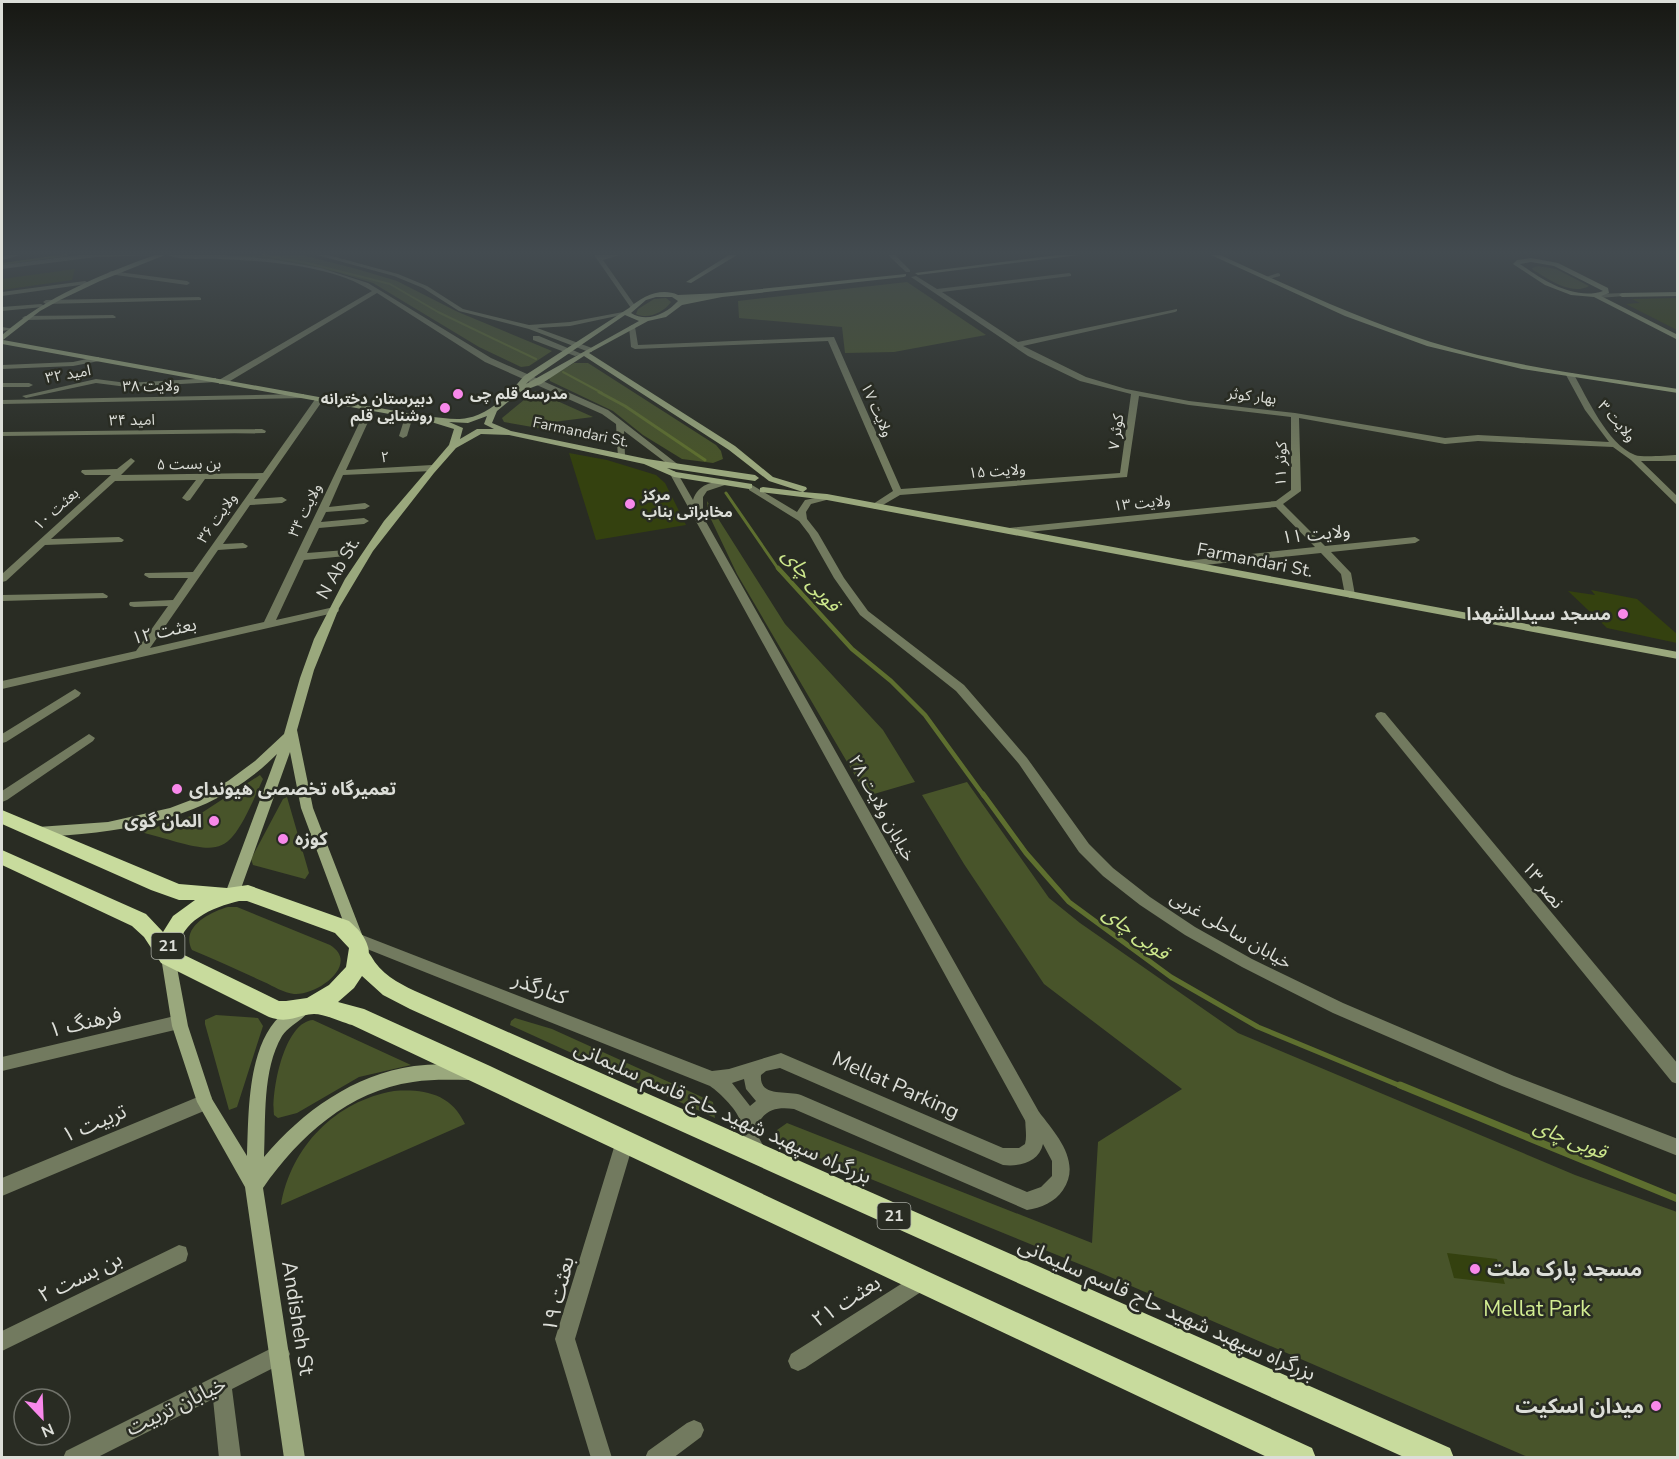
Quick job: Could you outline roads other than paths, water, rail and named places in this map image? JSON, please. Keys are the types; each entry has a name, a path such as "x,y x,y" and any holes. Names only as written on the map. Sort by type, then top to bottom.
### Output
{"highway":[{"name":"21","path":"2,817 131,874 179,892 248,893 332,923 342,927 358,948"},
{"name":"21","path":"2,857 140,920 151,931 168,957 269,1007 295,1010 310,1006 356,1016 1302,1458"},
{"name":"21","path":"168,957 170,940 183,920 204,904 232,894"},
{"path":"310,1006 331,996 345,984 354,972 358,948"},
{"name":"بزرگراه سپهبد شهید حاج قاسم سلیمانی","path":"358,948 376,979 388,988 764,1158 1440,1458"}],"main road":[{"path":"2,338 19,323"},
{"path":"459,428 461,424 493,410 517,390 527,378 608,323"},
{"path":"517,390 538,382 584,352 639,323"},
{"path":"1375,323 1414,339 1516,366 1677,383"},
{"path":"1391,323 1432,338 1502,356 1677,391"},
{"path":"1649,323 1677,338"},
{"path":"2,342 409,416 429,419 482,420 509,433"},
{"path":"584,352 732,448 775,482 773,486 764,490"},
{"path":"488,424 493,410"},
{"path":"429,419 469,433 480,431 509,433"},
{"name":"N Ab St.","path":"232,894 246,849 291,730 308,669 334,610 368,550 390,518 453,446 488,424"},
{"name":"N Ab St.","path":"453,446 459,428"},
{"name":"Farmandari St.","path":"509,433 621,456 675,470"},
{"path":"732,448 742,476 752,484"},
{"path":"675,470 742,476"},
{"path":"675,470 726,483 752,484 770,478"},
{"name":"Farmandari St.","path":"770,478 827,497"},
{"name":"Farmandari St.","path":"752,484 764,490 827,497 1677,657"},
{"path":"35,832 113,828 139,823 188,807 218,794 251,773 291,730"},
{"name":"N Ab St.","path":"291,730 307,808 358,948"},
{"name":"Andisheh St","path":"168,957 179,1022 204,1101 254,1186"},
{"name":"Andisheh St","path":"295,1458 254,1186 258,1078 267,1050 282,1024 310,1006"},
{"path":"254,1186 267,1166 292,1138 320,1114 351,1095 382,1082 414,1074 482,1073"}],"street":[{"path":"222,382 322,323"},
{"path":"428,323 488,360 605,412 675,470"},
{"path":"505,323 531,328 575,345 584,352"},
{"path":"511,325 569,323"},
{"name":"بهار کوثر","path":"984,323 1047,363 1083,379 1135,393 1189,403 1295,415 1445,441 1478,438 1615,445"},
{"path":"1016,345 1113,323"},
{"path":"511,325 518,331 566,351 584,352"},
{"name":"ولایت ۱۷","path":"632,327 635,347 831,339 898,492"},
{"path":"2,329 11,329"},
{"path":"2,367 73,364 96,359"},
{"name":"ولایت ۳","path":"1569,371 1588,410 1615,445 1634,458 1677,503"},
{"name":"امید ۳۲","path":"2,402 96,381 134,385 213,380"},
{"path":"2,386 29,385"},
{"name":"کوثر ۷","path":"1124,475 1135,393"},
{"name":"ولایت ۳۸","path":"2,402 301,396"},
{"name":"ولایت ۳۶","path":"140,654 319,400"},
{"name":"ولایت ۳۴","path":"269,624 370,409"},
{"name":"کوثر ۱۱","path":"1278,504 1296,491 1295,415"},
{"path":"403,436 409,416"},
{"path":"620,423 621,456"},
{"name":"امید ۳۴","path":"2,434 262,431"},
{"path":"1634,458 1677,458"},
{"name":"بعثت ۱۰","path":"2,579 131,461"},
{"name":"۲","path":"340,473 432,468"},
{"name":"خیابان ولایت ۲۸","path":"675,470 1033,1118 1055,1148 1063,1168 1059,1180 1051,1190 1040,1198 1027,1201 795,1101 773,1100"},
{"name":"بن بست ۵","path":"85,472 202,477 265,476"},
{"name":"ولایت ۱۵","path":"876,506 898,492 1124,475"},
{"path":"187,498 202,477"},
{"path":"699,515 696,499 698,493 712,485 726,483"},
{"name":"خیابان ساحلی غربی","path":"752,484 802,519 864,613 960,688 1023,761 1084,848 1108,872 1145,901 1200,937 1338,1008 1508,1081 1677,1148"},
{"path":"802,519 801,512 808,502 827,497"},
{"path":"247,502 282,500"},
{"path":"1278,504 1346,573 1350,595"},
{"name":"ولایت ۱۳","path":"1010,531 1278,504"},
{"path":"322,510 364,506"},
{"path":"314,526 364,521"},
{"path":"42,542 118,540"},
{"name":"ولایت ۱۱","path":"1185,564 1415,540"},
{"path":"216,547 243,546"},
{"path":"299,557 346,553"},
{"path":"149,575 196,574"},
{"path":"2,598 103,596"},
{"path":"134,604 176,603"},
{"name":"بعثت ۱۲","path":"2,685 334,610"},
{"path":"2,739 75,693"},
{"name":"نصر ۱۳","path":"1381,716 1677,1077"},
{"path":"2,797 89,738"},
{"name":"کنارگذر","path":"358,948 708,1077 727,1087 739,1100 749,1122"},
{"name":"فرهنگ ۱","path":"2,1064 179,1022"},
{"name":"Mellat Parking","path":"708,1077 725,1077 781,1060 1003,1156 1019,1156 1033,1149 1036,1135 1033,1118"},
{"path":"762,1064 753,1072 752,1084 759,1094 773,1100"},
{"path":"764,1158 749,1139 747,1132 749,1122 755,1112 773,1100"},
{"name":"تربیت ۱","path":"2,1187 204,1101"},
{"name":"بعثت ۱۹","path":"602,1458 565,1339 625,1140"},
{"name":"بن بست ۲","path":"2,1341 179,1254"},
{"name":"بعثت ۲۱","path":"798,1361 920,1281"},
{"name":"خیابان تربیت","path":"73,1458 280,1354"},
{"path":"221,1384 230,1458"},
{"path":"655,1458 694,1430"}],"waterway":[{"name":"قوبی چای","path":"461,323 536,359"},
{"name":"قوبی چای","path":"563,372 602,393"},
{"name":"قوبی چای","path":"599,392 625,406 705,460"},
{"name":"قوبی چای","path":"726,493 779,570"},
{"name":"قوبی چای","path":"778,568 852,649 891,681 925,715 984,796"},
{"name":"قوبی چای","path":"983,794 1026,853 1069,902 1171,977 1258,1027 1403,1087"},
{"name":"قوبی چای","path":"1400,1085 1678,1199"}],"place":[{"name":"مدرسه قلم چی","path":"458,394"},
{"name":"دبیرستان دخترانه روشنایی قلم","path":"445,408"},
{"name":"مرکز مخابراتی بناب","path":"630,504"},
{"name":"مسجد سیدالشهدا","path":"1623,614"},
{"name":"تعمیرگاه تخصصی هیوندای","path":"177,789"},
{"name":"المان گوی","path":"214,821"},
{"name":"کوزه","path":"283,839"},
{"name":"مسجد پارک ملت","path":"1475,1269"},
{"name":"میدان اسکیت","path":"1656,1406"}],"park label":[{"name":"Mellat Park","path":"1537,1309"}]}
